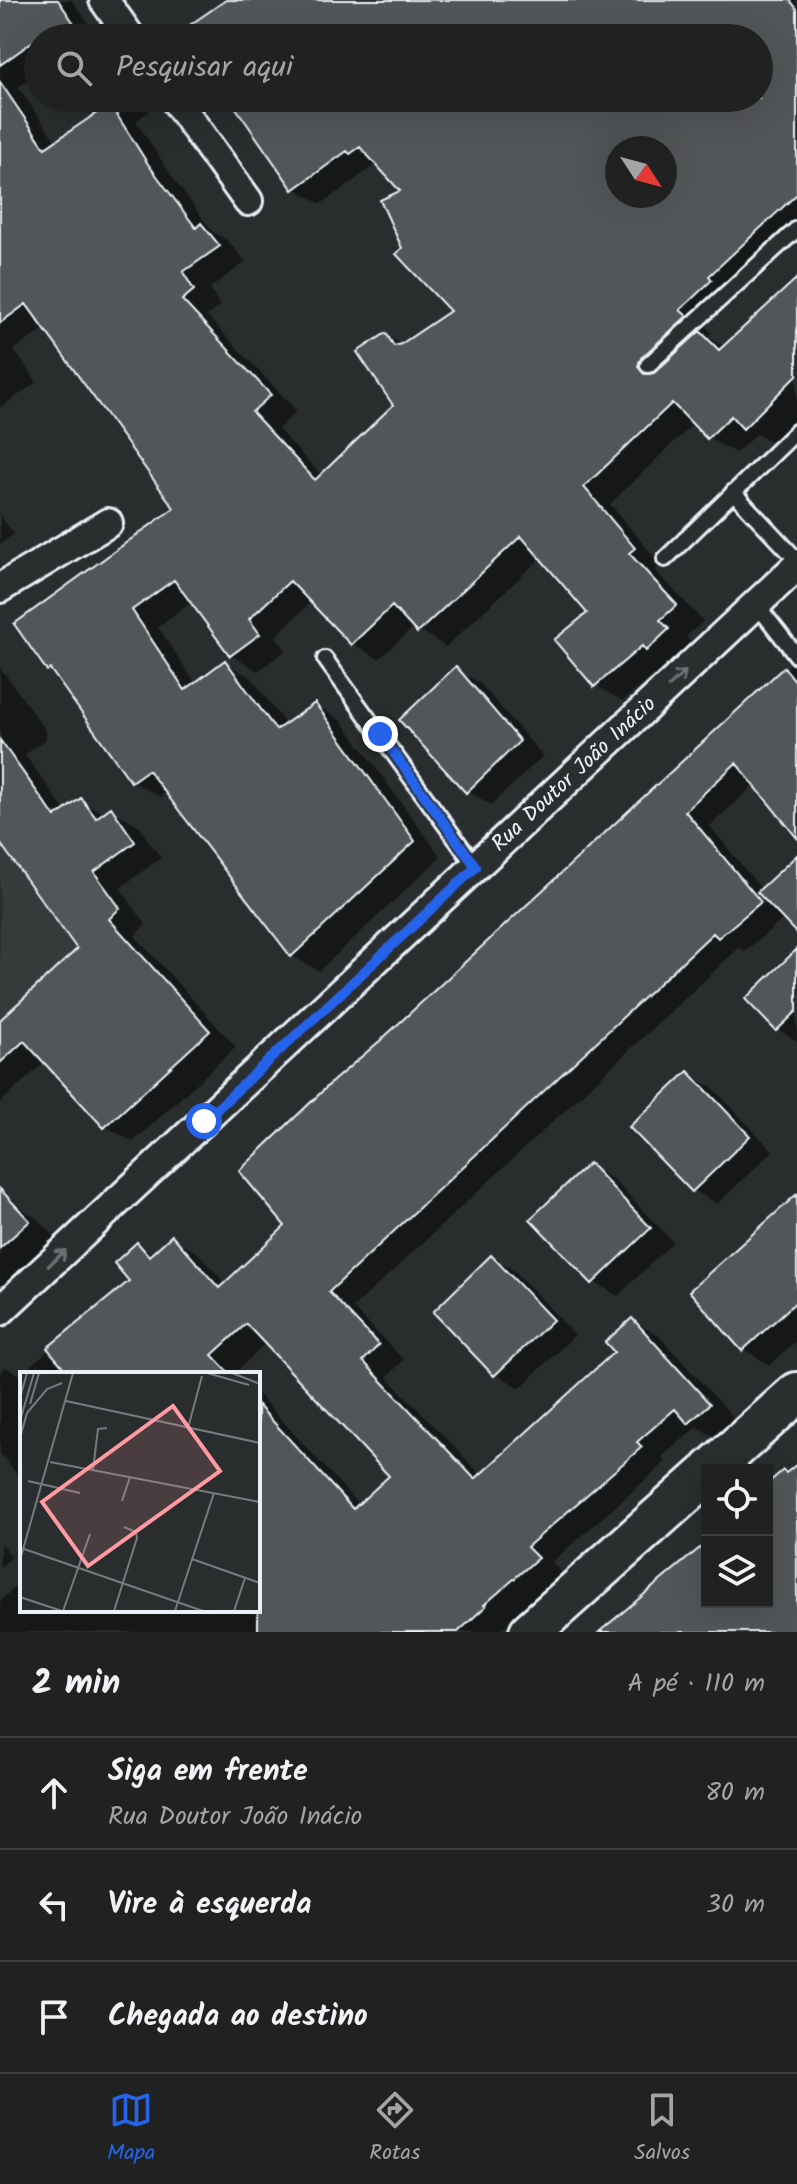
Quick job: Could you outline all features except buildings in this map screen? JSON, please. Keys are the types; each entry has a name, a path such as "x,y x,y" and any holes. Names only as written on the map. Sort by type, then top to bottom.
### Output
{"street":[{"path":"104,0 121,24"},
{"path":"184,112 248,201"},
{"path":"0,588 108,523"},
{"name":"Rua Doutor João Inácio","path":"0,1311 757,605 797,563"},
{"path":"718,1464 797,1393"},
{"path":"534,1631 701,1479"}],"lane":[{"path":"648,365 797,229"},
{"path":"665,559 797,431"},
{"path":"733,492 797,563"},
{"path":"757,605 797,656"},
{"path":"325,659 476,867"}],"shaded area":[{"path":"0,740 120,908 0,1025"}],"route":[{"path":"204,1121 476,867 380,734"}]}
